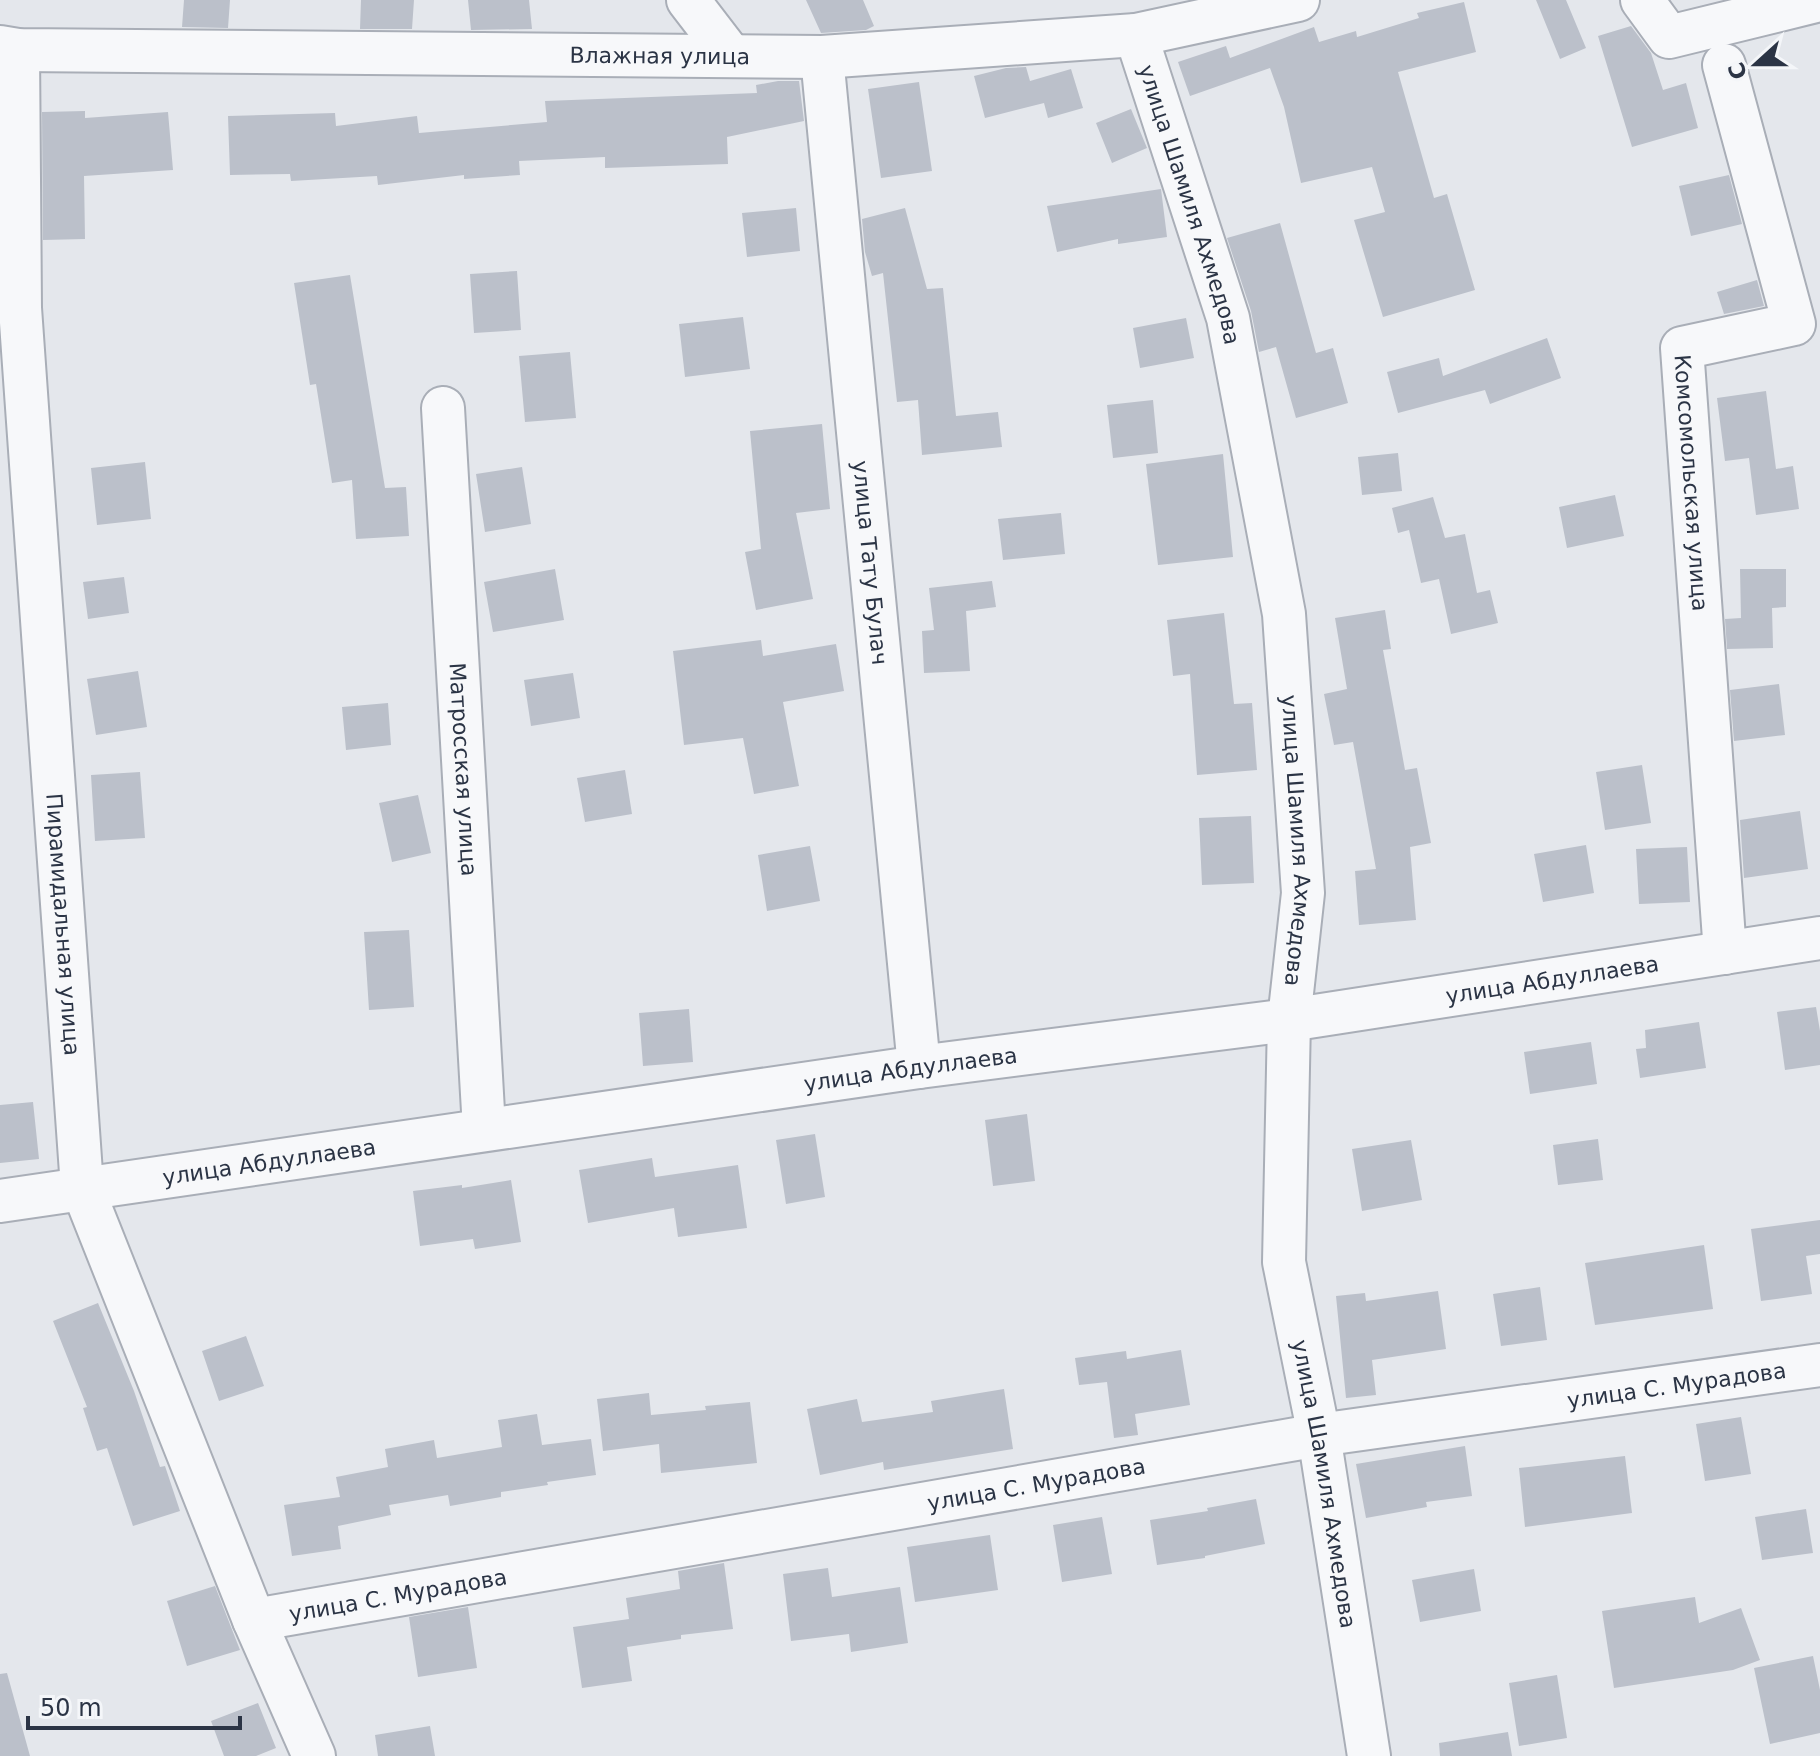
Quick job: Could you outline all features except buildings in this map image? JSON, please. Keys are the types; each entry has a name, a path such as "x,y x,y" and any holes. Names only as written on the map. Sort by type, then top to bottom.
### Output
{"street":[{"path":"688,0 731,56"},
{"name":"Влажная улица","path":"9,49 822,57 1136,35 1298,0"},
{"path":"1642,0 1669,37 1820,0"},
{"name":"улица Шамиля Ахмедова","path":"1136,35 1228,318 1284,614 1303,893 1289,1020 1284,1262 1319,1435 1369,1756"},
{"name":"Пирамидальная улица","path":"9,49 10,306 82,1187 254,1620 314,1756"},
{"name":"улица Тату Булач","path":"822,57 919,1067"},
{"name":"Комсомольская улица","path":"1724,65 1794,324 1682,348 1725,953"},
{"name":"Матросская улица","path":"443,408 484,1129"},
{"name":"улица Абдуллаева","path":"0,1201 919,1067 1289,1020 1820,938"},
{"name":"улица С. Мурадова","path":"254,1620 1319,1435 1820,1365"}]}
